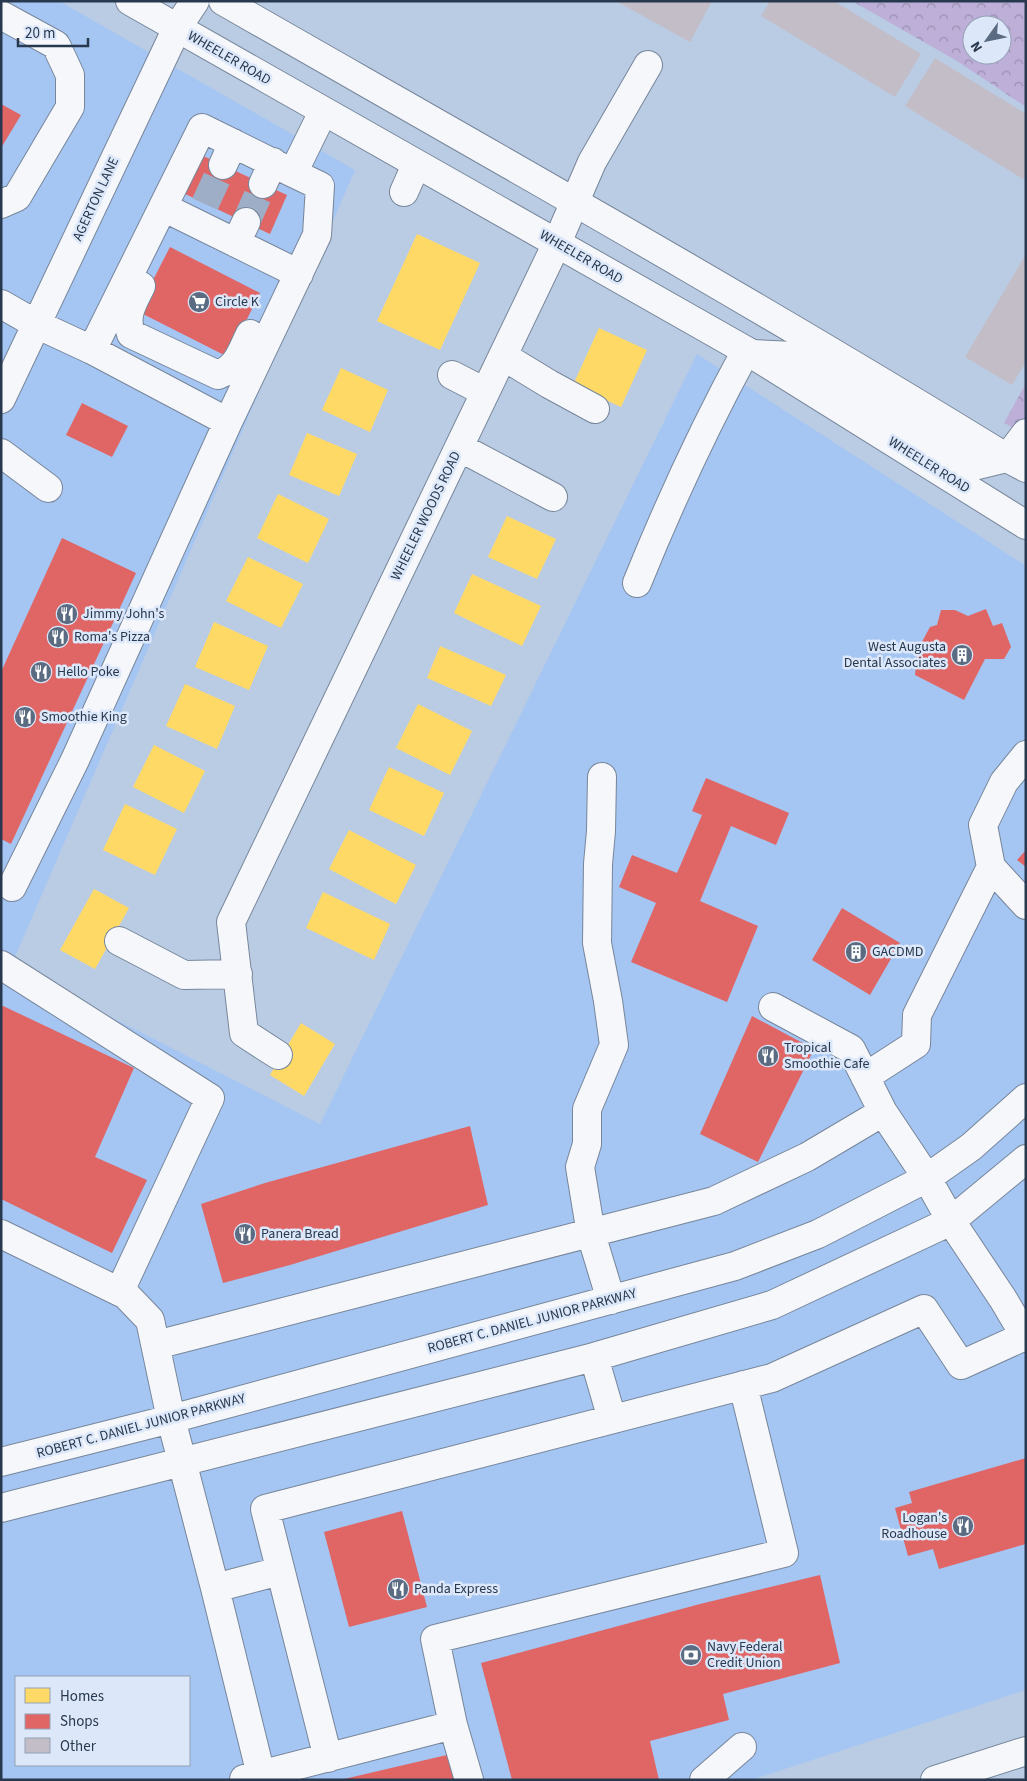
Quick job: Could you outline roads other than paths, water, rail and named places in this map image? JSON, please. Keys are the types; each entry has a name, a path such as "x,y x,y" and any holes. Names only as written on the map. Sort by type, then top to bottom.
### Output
{"main road":[{"name":"WHEELER ROAD","path":"130,1 416,165 749,352 1026,525"},
{"name":"AGERTON LANE","path":"1,399 177,28 195,1"},
{"path":"223,1 575,201 888,385 1016,463"},
{"path":"1,15 56,45 70,75 70,107 6,197"},
{"name":"WHEELER WOODS ROAD","path":"278,1055 244,1033 231,922 557,243 592,162 648,65"},
{"path":"276,173 323,112"},
{"path":"12,887 75,760 228,422 317,235 320,186 276,173 228,154 202,128 92,350"},
{"path":"404,192 416,165"},
{"path":"159,215 201,214 241,233 295,282"},
{"path":"159,215 160,245 128,314 131,334 218,375 236,364 261,311 295,282"},
{"path":"1,304 36,324 92,350 228,422"},
{"path":"637,583 666,514 719,401 749,352 795,356 970,467 1016,463"},
{"path":"503,356 549,384 595,408"},
{"path":"452,375 485,392"},
{"path":"1016,463 1026,433"},
{"path":"459,447 553,497"},
{"path":"1,454 48,488"},
{"path":"1026,755 1004,782 983,824 991,867 1026,905"},
{"path":"602,777 602,831 598,864 597,943 614,1045 587,1109 587,1144 580,1167 591,1234 611,1300"},
{"path":"865,1077 916,1044 917,1015 991,867"},
{"path":"119,941 184,975 238,974"},
{"path":"1,965 210,1098 120,1292"},
{"path":"328,1758 265,1509 772,1378 924,1309 960,1365 1025,1337 1003,1299 951,1221 927,1178 883,1112 851,1049 773,1007"},
{"name":"ROBERT C. DANIEL JUNIOR PARKWAY","path":"1,1462 171,1419 735,1266 818,1234 927,1178 971,1147 1026,1098"},
{"path":"156,1344 714,1201 807,1157 883,1112"},
{"path":"1,1508 594,1357 772,1305 951,1221 1026,1159"},
{"path":"1,1234 126,1295 150,1320 171,1419 215,1588 252,1777 453,1725"},
{"path":"594,1357 612,1419"},
{"path":"469,1780 453,1725 435,1639 784,1552 743,1385"},
{"path":"215,1588 280,1570"},
{"path":"704,1780 742,1747"},
{"path":"935,1780 1026,1751"}],"tunnel":[{"path":"205,204 223,165"},
{"path":"246,222 263,184"}],"place":[{"name":"Circle K","path":"199,302"},
{"name":"Jimmy John's","path":"67,614"},
{"name":"Roma's Pizza","path":"58,637"},
{"name":"West Augusta Dental Associates","path":"962,655"},
{"name":"Hello Poke","path":"41,672"},
{"name":"Smoothie King","path":"25,717"},
{"name":"GACDMD","path":"856,952"},
{"name":"Tropical Smoothie Cafe","path":"768,1056"},
{"name":"Panera Bread","path":"245,1234"},
{"name":"Logan's Roadhouse","path":"963,1526"},
{"name":"Panda Express","path":"398,1589"},
{"name":"Navy Federal Credit Union","path":"691,1655"}]}
